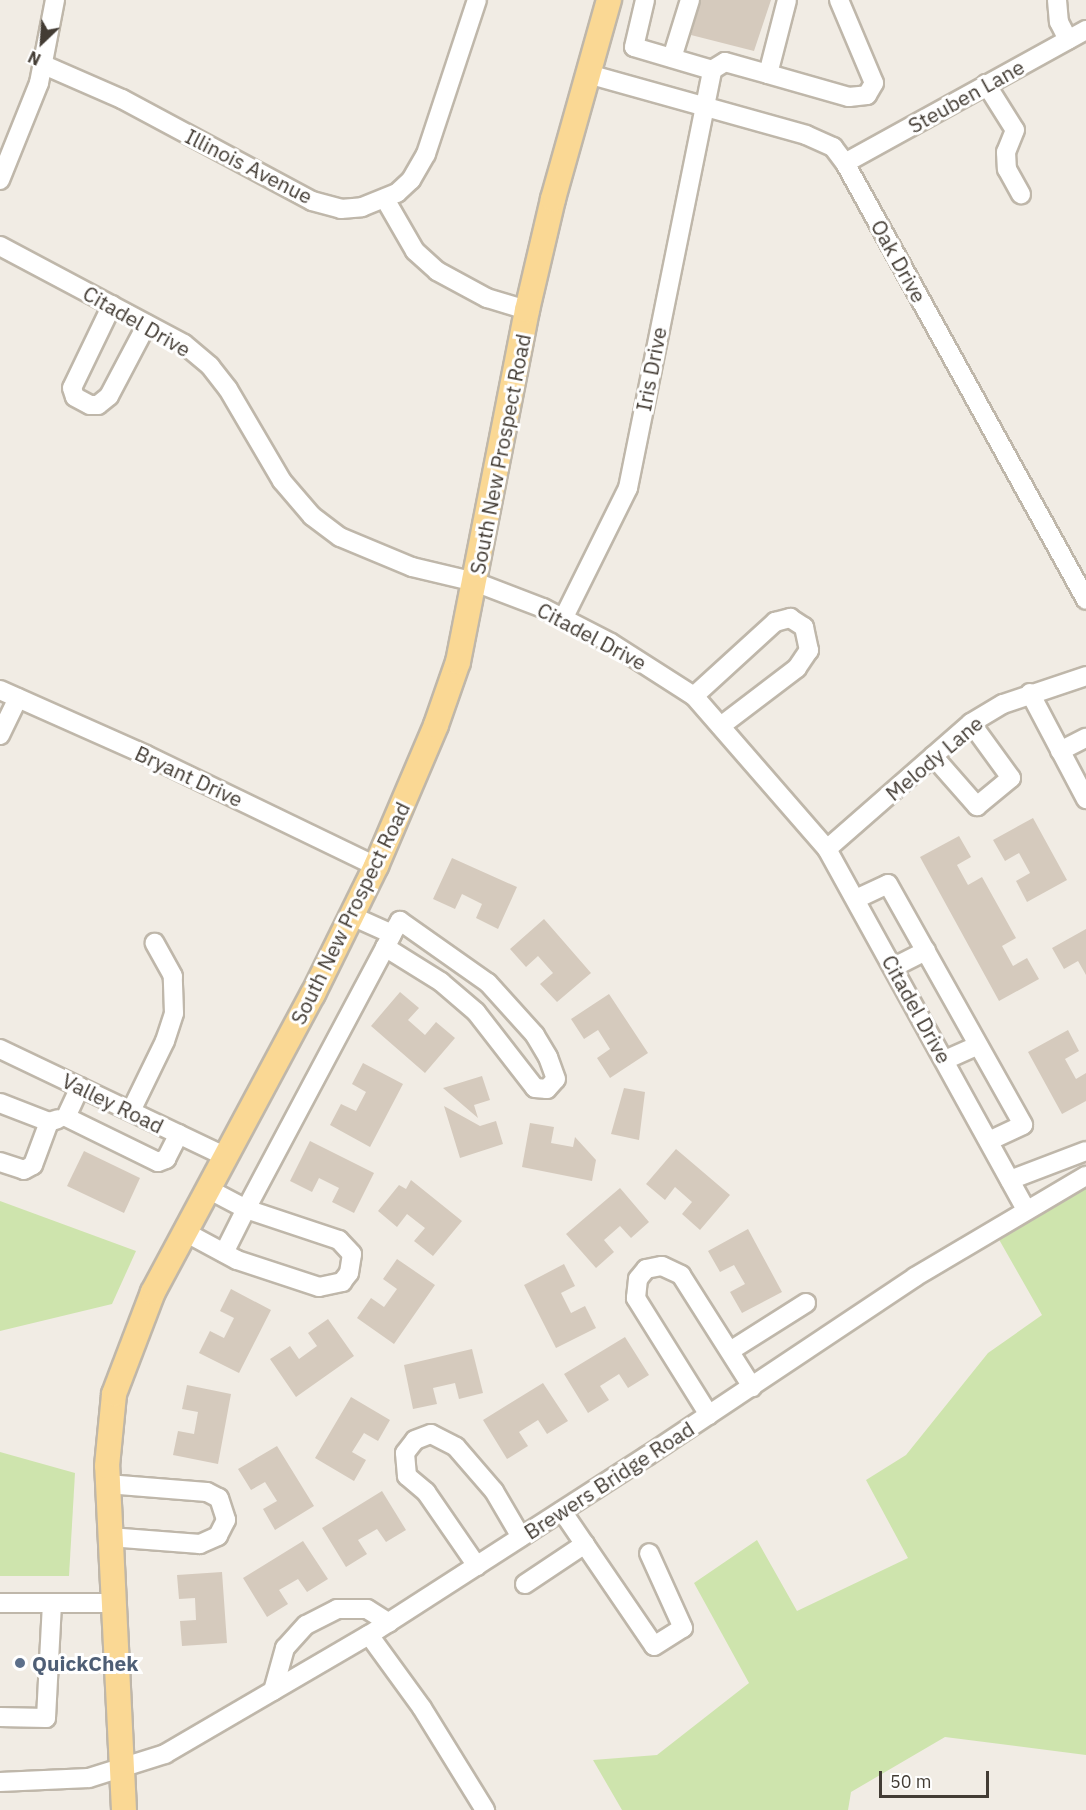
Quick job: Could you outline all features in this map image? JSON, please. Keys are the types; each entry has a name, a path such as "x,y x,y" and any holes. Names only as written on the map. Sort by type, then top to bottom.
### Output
{"main road":[{"name":"South New Prospect Road","path":"124,1810 107,1484 110,1417 120,1376 153,1292 226,1157 376,866 455,672 475,582 527,310 609,0"}],"street":[{"path":"0,180 44,65 55,0"},
{"name":"Illinois Avenue","path":"44,65 122,99 312,201 341,209 362,207 385,199 411,180 426,154 477,0"},
{"path":"645,0 634,47 712,70 725,62 849,98 867,95 874,83 839,0"},
{"path":"672,58 690,0"},
{"path":"768,74 787,0"},
{"path":"1057,0 1059,22 1068,40"},
{"name":"Steuben Lane","path":"845,163 1086,30"},
{"name":"Iris Drive","path":"564,617 628,488 712,70"},
{"name":"Oak Drive","path":"588,74 806,135 833,147 845,163 1086,600"},
{"path":"986,84 1015,130 1006,152 1007,169 1021,194"},
{"path":"385,199 403,234 437,271 487,298 527,310"},
{"name":"Citadel Drive","path":"0,246 184,344 210,366 228,389 282,481 312,516 340,537 412,567 475,582 564,617 694,696 827,849 1026,1209"},
{"path":"112,305 74,377 72,388 75,397 90,405 98,405 110,396 147,324"},
{"path":"694,696 775,622 790,618 804,627 809,650 797,668 721,726"},
{"name":"Melody Lane","path":"827,849 971,723 1030,693 1086,676"},
{"name":"Bryant Drive","path":"0,690 146,755 376,866"},
{"path":"1030,693 1086,799"},
{"path":"0,735 18,698"},
{"path":"933,756 977,806 1011,778 971,723"},
{"path":"1060,751 1086,738"},
{"path":"855,899 888,884 1023,1125 989,1141"},
{"path":"225,1253 246,1209 388,941 400,921 488,983 535,1035 552,1063 555,1079 547,1089 535,1088 476,1012 441,982 388,941 352,916"},
{"path":"131,1112 165,1041 174,1013 173,976 155,943"},
{"path":"894,967 926,951"},
{"path":"945,1060 978,1045"},
{"name":"Valley Road","path":"0,1050 226,1157"},
{"path":"0,1162 24,1170 33,1165 57,1119 80,1087"},
{"path":"0,1103 57,1119 158,1161 166,1159 179,1134"},
{"path":"1010,1180 1086,1151"},
{"name":"Brewers Bridge Road","path":"0,1782 89,1778 165,1754 369,1635 752,1387 915,1277 1026,1209 1086,1176"},
{"path":"185,1232 225,1253 272,1273 319,1287 342,1282 349,1273 352,1254 339,1240 246,1209 208,1189"},
{"path":"709,1415 636,1298 638,1279 646,1269 662,1266 681,1275 752,1387"},
{"path":"730,1351 806,1303"},
{"path":"477,1566 426,1492 407,1476 405,1453 415,1440 431,1434 456,1447 494,1491 521,1537"},
{"path":"107,1484 207,1492 219,1498 226,1520 218,1536 200,1544 109,1537"},
{"path":"562,1511 654,1646 683,1628 649,1552"},
{"path":"525,1584 585,1544"},
{"path":"0,1603 113,1603"},
{"path":"0,1718 46,1718 52,1603"},
{"path":"273,1691 285,1648 306,1625 337,1610 367,1609 388,1623"},
{"path":"369,1635 422,1708 485,1810"}],"green space":[{"path":"1086,1185 1086,1755 945,1737 851,1792 848,1810 622,1810 593,1760 657,1755 749,1683 694,1583 757,1540 797,1611 908,1558 866,1480 906,1455 988,1353 1042,1315 993,1229"},
{"path":"0,1201 136,1251 112,1304 0,1331"},
{"path":"0,1452 75,1473 69,1576 0,1576"}],"building":[{"path":"701,0 771,0 754,51 691,35"},
{"path":"1033,818 1067,880 1027,902 1016,881 1030,873 1019,853 1005,861 993,840"},
{"path":"959,836 971,857 957,865 968,885 982,877 1016,938 1002,946 1013,966 1027,958 1039,979 999,1001 920,857"},
{"path":"452,858 517,887 498,929 476,918 482,904 462,894 455,909 433,899"},
{"path":"544,919 591,973 557,1002 540,984 553,973 538,956 526,967 510,949"},
{"path":"1086,929 1086,975 1078,961 1064,969 1052,948"},
{"path":"400,992 419,1008 408,1020 425,1035 436,1022 455,1038 425,1073 371,1026"},
{"path":"609,994 648,1053 610,1078 597,1058 610,1049 598,1030 584,1039 571,1019"},
{"path":"1068,1030 1079,1051 1065,1059 1076,1079 1086,1073 1086,1101 1062,1114 1028,1052"},
{"path":"363,1063 403,1084 370,1147 330,1125 341,1104 356,1111 366,1092 352,1084"},
{"path":"482,1076 490,1100 474,1105 478,1118 443,1088"},
{"path":"624,1088 645,1092 639,1140 611,1134"},
{"path":"444,1106 480,1126 496,1121 503,1144 460,1158"},
{"path":"530,1123 554,1127 551,1143 573,1147 575,1137 596,1160 592,1181 522,1167"},
{"path":"310,1141 374,1173 354,1213 332,1202 339,1188 319,1178 312,1192 290,1181"},
{"path":"676,1149 730,1195 700,1230 682,1214 692,1202 675,1187 665,1200 646,1184"},
{"path":"84,1151 140,1178 124,1213 67,1186"},
{"path":"411,1180 462,1221 433,1256 414,1241 425,1228 407,1214 397,1227 378,1211 399,1185 406,1189"},
{"path":"620,1188 649,1222 631,1238 620,1226 604,1240 614,1252 596,1268 566,1234"},
{"path":"748,1229 782,1292 742,1313 730,1292 745,1284 734,1265 720,1272 708,1251"},
{"path":"397,1259 435,1285 394,1344 357,1318 371,1298 384,1307 397,1289 383,1279"},
{"path":"564,1264 575,1286 561,1293 571,1313 585,1306 596,1328 556,1348 524,1285"},
{"path":"231,1289 271,1310 239,1373 199,1353 210,1331 224,1338 234,1318 220,1311"},
{"path":"328,1319 354,1356 296,1397 270,1359 290,1346 299,1359 317,1346 308,1333"},
{"path":"625,1337 649,1375 628,1388 619,1374 600,1386 609,1400 588,1413 564,1374"},
{"path":"472,1349 483,1393 459,1399 455,1383 433,1388 437,1404 413,1409 404,1365"},
{"path":"543,1383 568,1421 547,1434 538,1420 519,1432 528,1446 507,1459 483,1420"},
{"path":"187,1385 231,1394 218,1464 173,1455 178,1431 194,1434 198,1412 182,1409"},
{"path":"351,1397 390,1420 378,1441 364,1433 352,1452 366,1460 354,1481 315,1458"},
{"path":"277,1446 314,1506 275,1530 263,1509 277,1501 265,1482 251,1490 238,1469"},
{"path":"382,1491 406,1530 386,1542 377,1529 358,1540 367,1554 346,1567 322,1528"},
{"path":"303,1541 328,1579 307,1592 298,1579 279,1590 288,1604 267,1617 243,1578"},
{"path":"222,1572 227,1643 182,1646 180,1621 196,1620 195,1598 179,1599 177,1575"}],"place":[{"name":"QuickChek","path":"20,1663"}]}
